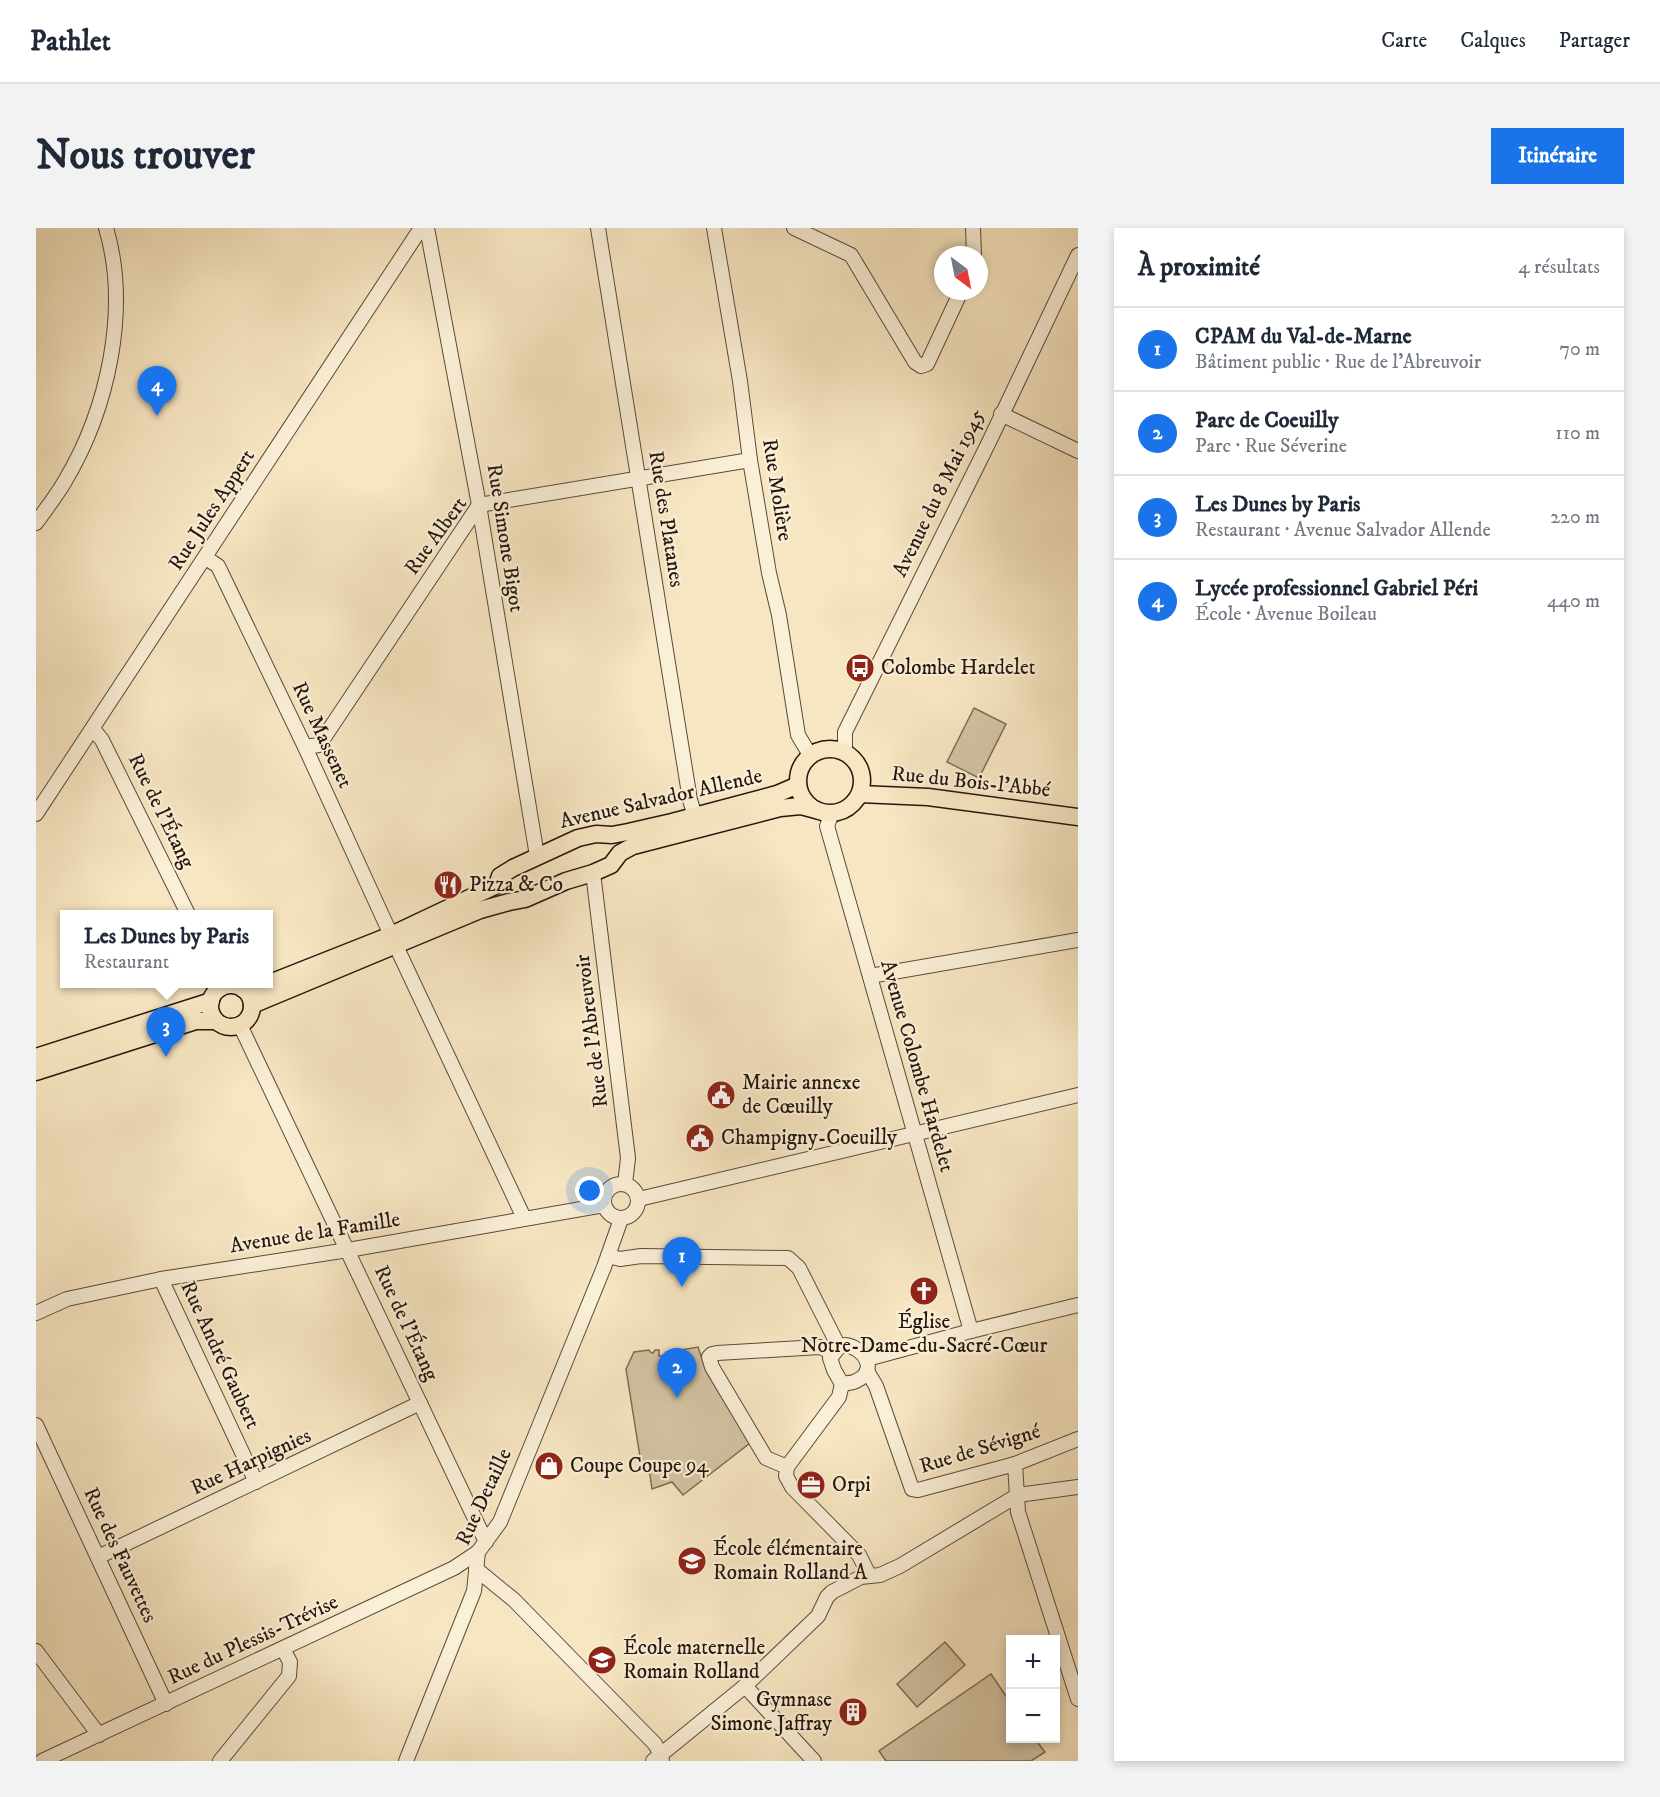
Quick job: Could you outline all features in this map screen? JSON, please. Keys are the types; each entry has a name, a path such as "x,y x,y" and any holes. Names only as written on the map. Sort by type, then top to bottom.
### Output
{"main road":[{"path":"827,748 845,752 859,765 862,784 860,794 849,807 824,811 807,803 801,795 798,784 803,763 810,755 827,748"},
{"name":"Avenue Salvador Allende","path":"252,1005 394,941 497,885 501,876 506,872 537,856 588,835 601,833 612,835 695,816 777,795 798,784"},
{"name":"Rue du Bois-l'Abbé","path":"860,794 928,797 1078,818"},
{"name":"Avenue Salvador Allende","path":"273,982 480,910 525,899 611,865 620,853 633,846 780,808 801,806 824,811"},
{"path":"612,835 620,842 620,853"},
{"path":"497,885 502,897 508,902"},
{"name":"Avenue Salvador Allende","path":"211,1001 220,988"},
{"name":"Avenue Salvador Allende","path":"240,988 249,988"},
{"path":"36,1072 196,1021 216,1021 228,1027 240,1025 249,1016 252,1005 243,989"},
{"path":"36,1057 211,1001 216,1021"}],"street":[{"path":"36,522 65,481 82,447 93,424 105,383 114,340 115,293 110,242 106,228"},
{"name":"Rue Jules Appert","path":"36,814 421,228"},
{"name":"Rue Simone Bigot","path":"427,228 480,505 537,856"},
{"name":"Rue des Platanes","path":"598,228 690,800 695,816"},
{"name":"Rue Molière","path":"714,228 741,381 750,460 769,573 779,615 798,735 810,755"},
{"path":"794,228 851,255 915,362 921,366 927,364 957,300"},
{"path":"973,228 974,246"},
{"name":"Avenue du 8 Mai 1945","path":"845,752 845,732 1078,255"},
{"path":"1001,414 1078,451"},
{"name":"Rue Albert","path":"305,747 319,745 480,505 750,460"},
{"name":"Rue Massenet","path":"206,558 218,566 305,747 524,1218"},
{"name":"Rue de l'Étang","path":"93,729 102,740 186,910"},
{"name":"Avenue Colombe Hardelet","path":"824,811 971,1330"},
{"name":"Rue de l'Abreuvoir","path":"593,873 627,1151 628,1168 625,1184"},
{"path":"870,976 1078,940"},
{"name":"Rue de l'Étang","path":"240,1025 420,1403 482,1546"},
{"path":"639,1199 1078,1095"},
{"path":"625,1184 632,1187 639,1199 634,1214 628,1218 613,1217 604,1205 604,1198 612,1187 625,1184"},
{"name":"Avenue de la Famille","path":"36,1313 67,1299 161,1279 348,1250 604,1205"},
{"name":"Rue Detaille","path":"406,1761 474,1591 476,1569 482,1546 500,1522 621,1219"},
{"path":"608,1256 620,1259 641,1256 788,1258 799,1268 836,1350"},
{"name":"Rue André Gaubert","path":"161,1279 256,1482"},
{"path":"842,1384 857,1381 867,1365 971,1330 1078,1305"},
{"path":"867,1365 851,1346 845,1345 836,1350 830,1358 842,1384 840,1397 787,1467 786,1476 792,1487 858,1555 869,1575"},
{"path":"787,1467 765,1458 712,1367 709,1357 717,1353 820,1347 836,1350"},
{"name":"Rue de Sévigné","path":"867,1365 912,1489 918,1490 1015,1464 1078,1439"},
{"name":"Rue Harpignies","path":"99,1557 420,1403"},
{"name":"Rue des Fauvettes","path":"36,1425 166,1704"},
{"path":"1015,1464 1018,1512 1078,1698"},
{"path":"476,1569 513,1599 655,1744 659,1759 728,1698 745,1686 818,1616 832,1592 861,1577 880,1575 900,1566 1018,1495 1078,1487"},
{"name":"Rue du Plessis-Trévise","path":"42,1761 454,1568 482,1546"},
{"path":"220,1761 289,1676 290,1662 284,1649"},
{"path":"36,1651 99,1735"},
{"path":"745,1686 814,1761"}],"shaded area":[{"path":"974,708 1006,724 979,778 947,762"},
{"path":"698,1347 706,1371 750,1443 683,1495 672,1482 652,1489 650,1475 641,1463 626,1369 634,1352 649,1350 653,1353 659,1350 659,1356 671,1355 671,1350 679,1353 681,1350"},
{"path":"945,1642 965,1665 917,1707 897,1684"},
{"path":"991,1674 1006,1696 1006,1743 1038,1743 1045,1752 1031,1761 886,1761 879,1751"}],"place":[{"name":"Lycée professionnel Gabriel Péri","path":"157,416"},
{"name":"Colombe Hardelet","path":"860,668"},
{"name":"Pizza & Co","path":"448,885"},
{"name":"Les Dunes by Paris","path":"166,1057"},
{"name":"Mairie annexe de Cœuilly","path":"721,1095"},
{"name":"Champigny-Coeuilly","path":"700,1138"},
{"name":"CPAM du Val-de-Marne","path":"682,1287"},
{"name":"Église Notre-Dame-du-Sacré-Cœur","path":"924,1291"},
{"name":"Parc de Coeuilly","path":"677,1398"},
{"name":"Coupe Coupe 94","path":"549,1466"},
{"name":"Orpi","path":"811,1485"},
{"name":"École élémentaire Romain Rolland A","path":"692,1561"},
{"name":"École maternelle Romain Rolland","path":"602,1660"},
{"name":"Gymnase Simone Jaffray","path":"853,1712"}]}
